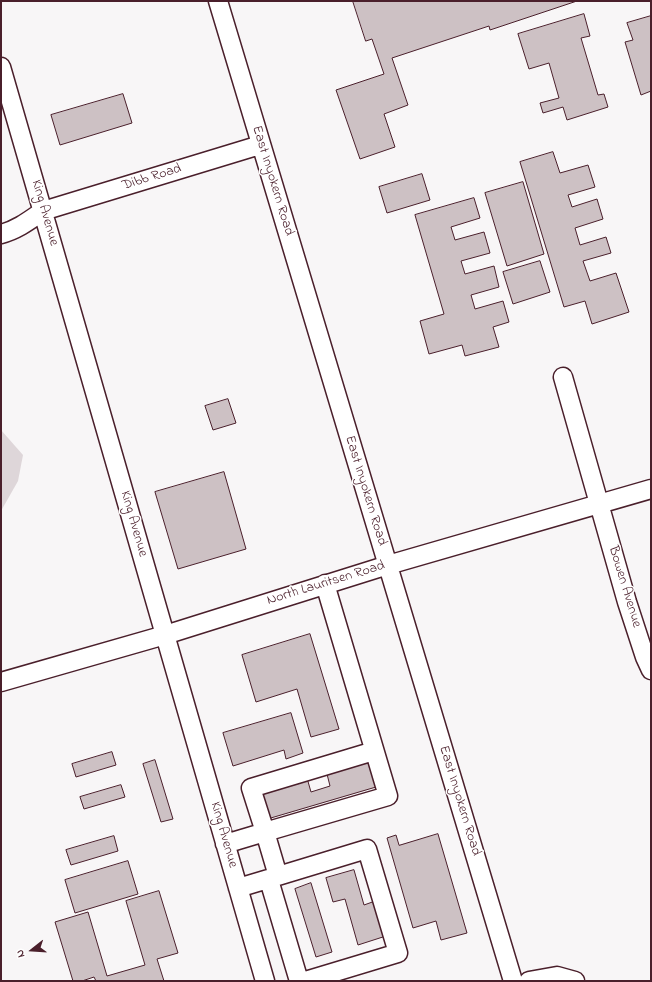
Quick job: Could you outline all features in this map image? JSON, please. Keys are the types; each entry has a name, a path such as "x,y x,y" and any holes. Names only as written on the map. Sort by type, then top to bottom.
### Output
{"street":[{"name":"East Inyokern Road","path":"219,1 260,145 513,981"},
{"name":"King Avenue","path":"1,67 265,981"},
{"name":"Dibb Road","path":"1,234 9,232 43,211 260,145"},
{"name":"Bowen Avenue","path":"563,377 627,602 645,657 651,670"},
{"name":"North Lauritsen Road","path":"1,682 165,635 388,565 651,489"},
{"path":"225,844 388,796 325,584"},
{"path":"298,981 273,878 265,832 251,788 374,751"},
{"path":"238,888 367,850 398,953 305,981"},
{"path":"529,981 557,976 575,981"}],"shaded area":[{"path":"1,430 23,455 18,481 1,511"}],"building":[{"path":"353,1 577,1 490,30 489,26 392,58 408,105 384,114 395,147 360,159 336,90 384,74 372,39 366,41"},
{"path":"584,14 590,36 581,38 598,95 604,94 608,107 567,120 563,107 543,113 540,103 559,98 549,63 529,69 518,34"},
{"path":"651,16 651,91 641,95 625,42 633,40 627,23"},
{"path":"123,94 132,123 60,145 51,115"},
{"path":"553,152 560,173 588,165 595,187 568,195 572,207 597,199 603,219 575,228 580,245 606,237 611,253 583,261 590,281 616,273 629,312 592,324 585,301 564,307 520,162"},
{"path":"422,174 430,200 387,213 379,187"},
{"path":"523,182 544,254 507,266 485,193"},
{"path":"474,198 480,218 451,227 455,240 484,232 490,253 461,261 465,274 494,266 499,287 471,295 475,309 503,301 509,322 493,327 499,347 465,356 462,345 429,354 420,321 444,314 415,215"},
{"path":"540,261 550,292 513,304 503,272"},
{"path":"228,399 236,423 213,430 205,406"},
{"path":"224,472 246,549 178,569 155,492"},
{"path":"310,634 339,729 311,737 297,689 256,702 242,655"},
{"path":"291,713 303,753 286,759 284,750 233,766 223,733"},
{"path":"112,752 116,765 76,777 72,764"},
{"path":"155,760 173,819 161,822 143,764"},
{"path":"369,761 376,787 264,820 256,794 307,778 311,792 330,786 327,774"},
{"path":"121,785 125,797 84,809 80,797"},
{"path":"438,834 467,933 441,940 436,921 413,928 387,838 396,835 399,845"},
{"path":"114,836 118,851 71,865 66,850"},
{"path":"128,861 138,894 75,913 65,880"},
{"path":"354,870 364,905 378,900 389,935 358,945 345,899 333,902 326,878"},
{"path":"311,883 332,952 316,957 295,889"},
{"path":"159,891 178,953 157,959 164,981 96,981 94,977 82,981 73,981 55,922 88,912 107,976 145,965 126,901"}]}
